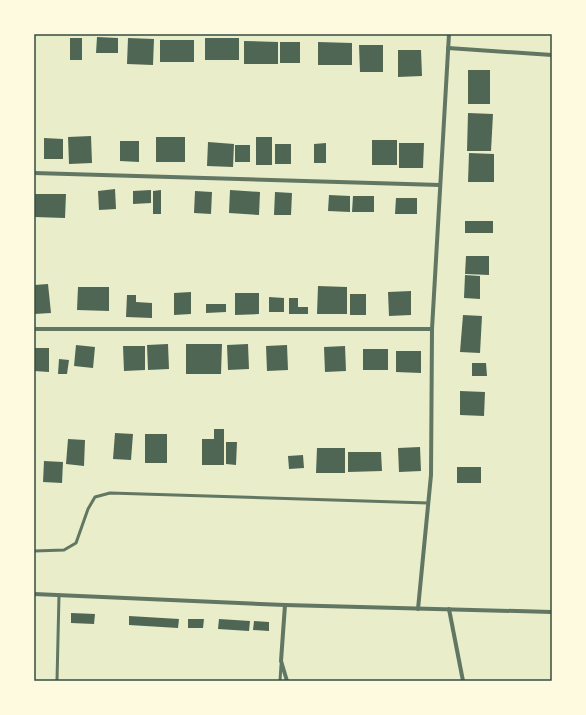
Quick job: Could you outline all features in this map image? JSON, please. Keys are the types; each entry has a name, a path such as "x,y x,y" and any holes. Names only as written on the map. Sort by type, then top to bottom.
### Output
{"street":[{"path":"418,609 431,475 432,329 449,34"},
{"path":"448,48 552,55"},
{"path":"34,173 440,185"},
{"path":"34,329 432,329"},
{"path":"34,594 285,605 552,612"},
{"path":"285,605 282,661 287,681"},
{"path":"449,609 463,681"}],"lane":[{"path":"34,551 64,550 76,543 88,510 95,497 110,493 428,503"},
{"path":"57,681 59,595"},
{"path":"280,681 282,661"}],"building":[{"path":"97,37 118,38 118,53 96,53"},
{"path":"70,38 82,38 82,60 70,60"},
{"path":"128,38 154,39 153,65 127,64"},
{"path":"205,38 239,38 239,60 205,60"},
{"path":"160,40 194,40 194,62 160,62"},
{"path":"244,41 278,42 278,64 244,64"},
{"path":"280,42 300,42 300,63 280,63"},
{"path":"318,42 352,43 352,65 318,65"},
{"path":"359,45 383,45 383,72 360,72"},
{"path":"398,50 421,50 422,76 398,77"},
{"path":"468,70 490,70 490,104 468,104"},
{"path":"468,113 493,114 491,151 467,151"},
{"path":"91,136 92,163 69,164 68,137"},
{"path":"156,137 185,137 185,162 156,162"},
{"path":"256,137 272,137 272,165 256,165"},
{"path":"44,138 63,139 63,159 44,159"},
{"path":"372,140 397,140 397,165 372,165"},
{"path":"120,141 139,141 139,162 120,161"},
{"path":"208,142 234,144 233,167 207,166"},
{"path":"326,143 326,163 314,163 314,144"},
{"path":"399,143 424,143 423,168 399,168"},
{"path":"275,144 291,144 291,164 275,164"},
{"path":"235,145 250,145 250,162 235,162"},
{"path":"469,153 494,154 494,182 468,182"},
{"path":"115,189 116,209 99,210 98,191"},
{"path":"151,190 151,203 133,204 133,191"},
{"path":"161,190 161,214 153,214 153,191"},
{"path":"230,190 260,192 259,215 229,213"},
{"path":"195,191 212,192 211,214 194,213"},
{"path":"275,192 292,193 291,215 274,215"},
{"path":"34,194 66,194 65,218 34,217"},
{"path":"329,195 350,196 350,212 328,211"},
{"path":"353,196 374,196 374,212 352,212"},
{"path":"396,198 417,198 417,214 395,214"},
{"path":"465,221 493,221 493,233 465,233"},
{"path":"466,256 489,256 489,275 465,274"},
{"path":"465,275 480,276 480,299 464,298"},
{"path":"48,284 51,313 34,314 34,285"},
{"path":"318,286 347,287 347,314 317,314"},
{"path":"78,287 109,287 109,311 77,310"},
{"path":"411,291 411,315 389,316 388,292"},
{"path":"191,292 191,314 174,315 174,293"},
{"path":"235,293 259,293 259,314 235,315"},
{"path":"350,294 366,294 366,315 350,315"},
{"path":"127,295 136,295 136,302 152,303 152,318 126,317"},
{"path":"269,297 284,298 284,312 269,312"},
{"path":"289,298 298,298 298,307 308,307 308,314 289,314"},
{"path":"206,304 226,304 226,312 206,313"},
{"path":"463,315 482,316 480,353 460,352"},
{"path":"168,344 169,369 148,370 147,345"},
{"path":"186,344 222,344 221,374 186,374"},
{"path":"248,344 249,369 228,370 227,345"},
{"path":"76,345 95,347 93,368 74,366"},
{"path":"287,345 288,370 267,371 266,346"},
{"path":"123,346 145,346 145,370 124,371"},
{"path":"345,346 346,371 325,372 324,347"},
{"path":"34,348 49,348 49,372 34,371"},
{"path":"363,349 388,349 388,370 363,370"},
{"path":"396,351 421,351 421,373 396,372"},
{"path":"59,359 69,360 67,374 58,374"},
{"path":"472,363 486,363 487,376 472,376"},
{"path":"460,391 485,392 484,416 460,415"},
{"path":"214,429 224,429 224,465 202,465 202,439 214,439"},
{"path":"115,433 133,434 131,460 113,459"},
{"path":"145,434 167,434 167,463 145,463"},
{"path":"68,439 85,440 84,466 66,464"},
{"path":"226,442 237,442 236,465 226,464"},
{"path":"420,447 421,471 399,472 398,448"},
{"path":"317,448 345,448 345,473 316,473"},
{"path":"348,452 381,452 382,471 348,472"},
{"path":"303,455 304,468 289,469 288,456"},
{"path":"44,461 63,462 62,483 43,482"},
{"path":"457,467 481,467 481,483 457,483"},
{"path":"71,613 95,614 94,624 71,623"},
{"path":"129,616 179,619 178,628 129,625"},
{"path":"188,619 204,619 203,628 188,628"},
{"path":"219,619 250,621 249,631 218,629"},
{"path":"254,621 269,622 269,631 253,630"}]}
